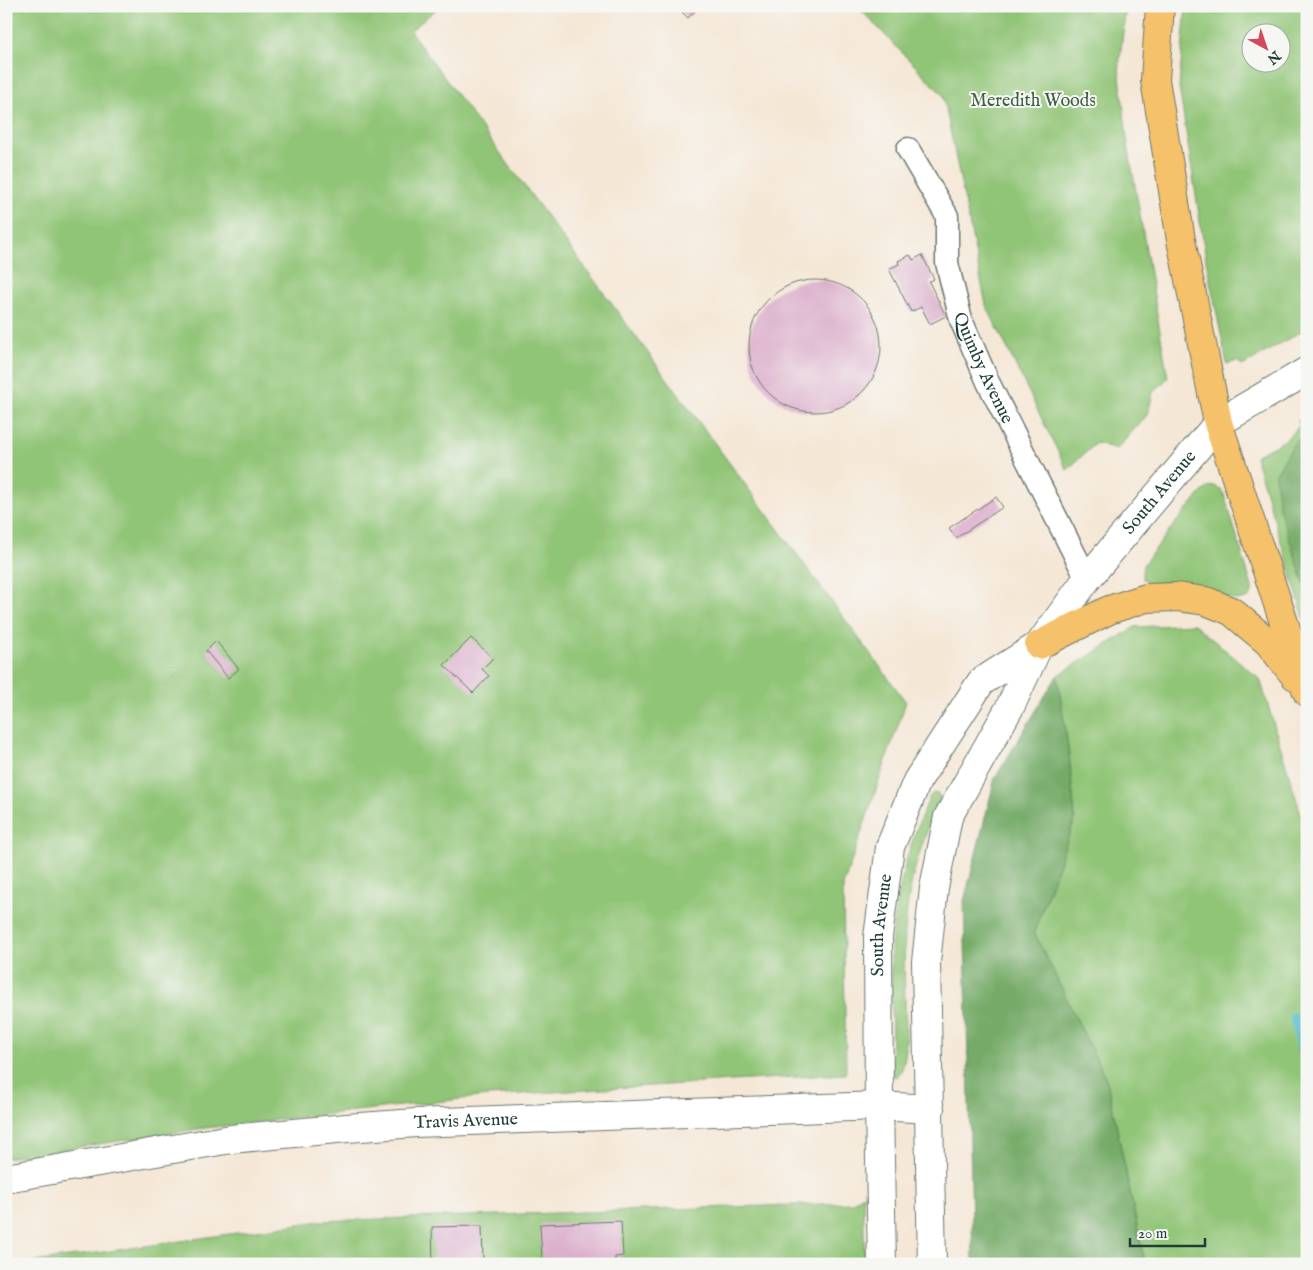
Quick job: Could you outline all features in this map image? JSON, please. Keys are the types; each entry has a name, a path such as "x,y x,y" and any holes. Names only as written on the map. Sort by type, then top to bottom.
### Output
{"highway":[{"path":"1160,6 1155,80 1181,240 1218,424 1307,691"},
{"path":"1039,645 1108,610 1146,598 1176,597 1206,601 1231,611 1268,642 1307,691"}],"street":[{"name":"Quimby Avenue","path":"908,149 947,216 947,263 960,320 988,382 1087,579"},
{"name":"South Avenue","path":"932,1264 926,962 934,888 948,817 1010,707 1039,645 1087,579 1218,424 1307,371"},
{"name":"South Avenue","path":"882,1264 878,937 890,847 917,781 980,682 1039,645"},
{"name":"Travis Avenue","path":"6,1178 232,1139 346,1128 416,1123 879,1106 930,1109"}],"green space":[{"path":"6,6 440,6 410,31 906,702 843,886 846,1074 488,1096 205,1128 6,1158"},
{"name":"Meredith Woods","path":"857,6 1126,6 1119,67 1127,139 1168,378 1153,392 1148,414 1117,449 1096,443 1067,470 986,305 943,95"},
{"path":"1186,6 1307,6 1307,330 1302,331 1242,366 1237,361 1227,364 1207,266 1179,87"},
{"path":"1307,416 1307,628 1255,456 1284,441 1300,425 1298,421"},
{"path":"1307,435 1307,592 1279,508 1275,475 1295,442"},
{"path":"1214,486 1221,489 1225,497 1252,587 1252,594 1243,600 1149,584 1143,579 1143,565 1202,492"},
{"path":"1194,624 1260,679 1307,834 1307,1264 1145,1264 1107,1081 1033,932 1075,819 1069,754 1057,676 1135,627"},
{"path":"1057,676 1069,754 1075,819 1034,932 1107,1081 1145,1264 973,1264 964,901 995,778"},
{"path":"934,793 938,794 940,800 926,833 912,878 906,917 904,945 905,1053 901,1072 896,1077 892,1075 892,935 908,853 930,796"},
{"path":"863,1195 865,1264 20,1264 320,1221 851,1203"}],"building":[{"path":"676,6 699,6 688,18"},
{"path":"910,255 913,260 922,255 934,279 929,282 946,316 930,324 921,307 911,312 889,269 899,264 898,261"},
{"path":"815,280 828,281 840,285 862,299 876,321 880,333 880,359 876,371 862,393 840,407 828,411 815,412 802,411 790,407 768,393 754,371 750,359 749,346 750,333 754,321 768,299 790,285 802,281"},
{"path":"996,497 1003,507 956,538 949,528"},
{"path":"471,638 493,658 482,669 489,676 473,693 444,665"},
{"path":"216,641 239,669 228,678 206,651"},
{"path":"621,1221 623,1256 615,1257 615,1264 568,1264 568,1258 542,1259 540,1224"},
{"path":"482,1226 483,1261 433,1262 432,1227"}],"waterway":[{"path":"1293,1016 1307,1069"}]}
